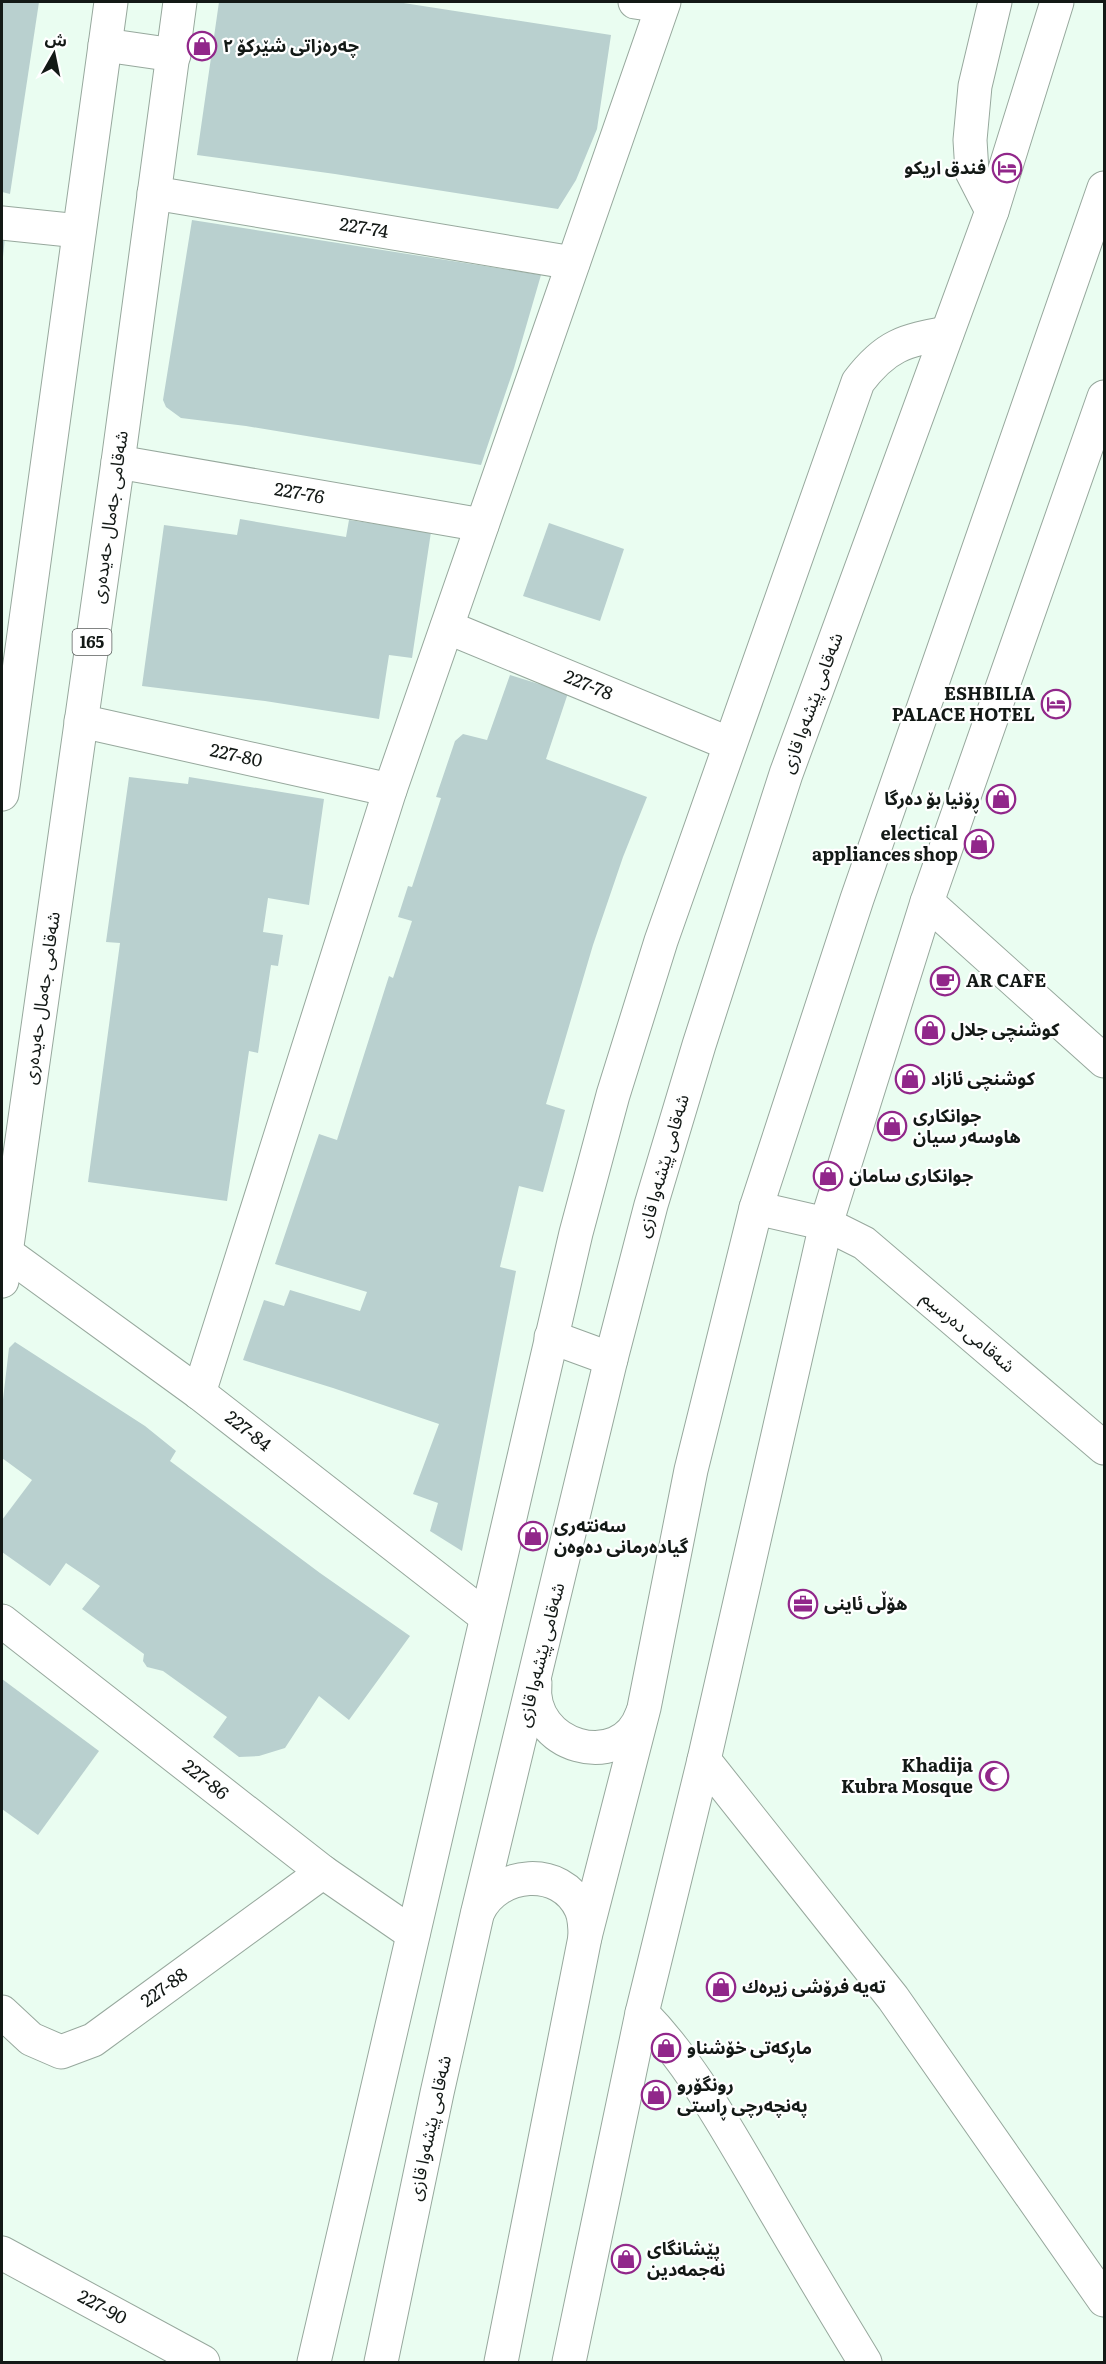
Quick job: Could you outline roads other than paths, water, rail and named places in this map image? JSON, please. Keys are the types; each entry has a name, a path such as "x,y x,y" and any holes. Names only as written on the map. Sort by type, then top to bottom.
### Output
{"main road":[{"path":"2,794 111,2"},
{"name":"شەقامی جەمال حەیدەری","path":"3,1267 118,462 180,2"},
{"path":"992,211 972,172 970,140 975,86 994,2"},
{"name":"شەقامی پێشەوا قازی","path":"381,2362 436,2093 477,1915 536,1678 611,1359 651,1205 699,1045 783,785 992,211 1057,2"},
{"path":"199,1393 390,790 573,263 654,3"},
{"path":"105,45 174,55"},
{"path":"501,2362 585,1937 644,1708 691,1470 756,1208 857,899 1104,188"},
{"name":"227-74","path":"154,193 573,263"},
{"path":"2,223 79,231"},
{"path":"314,2362 576,1233 613,1095 661,941 858,382 872,363 890,350 911,340 947,333"},
{"path":"569,2362 642,2013 704,1760 826,1224 927,902 1104,397"},
{"name":"227-76","path":"118,462 482,525"},
{"name":"227-78","path":"447,627 730,744"},
{"name":"227-80","path":"81,721 390,790"},
{"path":"927,902 1104,1061"},
{"name":"شەقامی دەرسیم","path":"756,1208 826,1224 864,1243 1104,1448"},
{"name":"227-84","path":"3,1267 199,1393 486,1616"},
{"path":"551,1336 611,1359"},
{"name":"227-86","path":"2,1621 323,1872 413,1934"},
{"path":"536,1678 535,1698 546,1725 560,1738 578,1745 606,1746 624,1737 638,1724 644,1708"},
{"path":"704,1760 893,1998 1104,2300"},
{"name":"227-88","path":"2,2012 31,2039 61,2052 93,2040 323,1872"},
{"path":"477,1915 488,1896 504,1884 523,1878 543,1879 562,1887 577,1901 585,1922 585,1937"},
{"path":"642,2013 666,2037 681,2058 865,2362"},
{"name":"227-90","path":"2,2253 203,2362"}],"place":[{"name":"چەرەزاتی شێرکۆ ٢","path":"202,46"},
{"name":"فندق اريكو","path":"1007,168"},
{"name":"ESHBILIA PALACE HOTEL","path":"1056,704"},
{"name":"ڕۆنیا بۆ دەرگا","path":"1001,799"},
{"name":"electical appliances shop","path":"979,844"},
{"name":"AR CAFE","path":"945,981"},
{"name":"کوشنچی جلال","path":"930,1030"},
{"name":"کوشنچی ئازاد","path":"910,1079"},
{"name":"جوانکاری هاوسەر سیان","path":"892,1126"},
{"name":"جوانکاری سامان","path":"828,1176"},
{"name":"سەنتەری گیادەرمانی دەوەن","path":"533,1536"},
{"name":"هۆڵی ئاینی","path":"803,1604"},
{"name":"Khadija Kubra Mosque","path":"994,1776"},
{"name":"تەیە فرۆشی زیرەك","path":"721,1987"},
{"name":"ماڕکەتی خۆشناو","path":"666,2048"},
{"name":"رونگۆرو پەنچەرچی ڕاستی","path":"656,2095"},
{"name":"پێشانگای نەجمەدین","path":"626,2259"}]}
